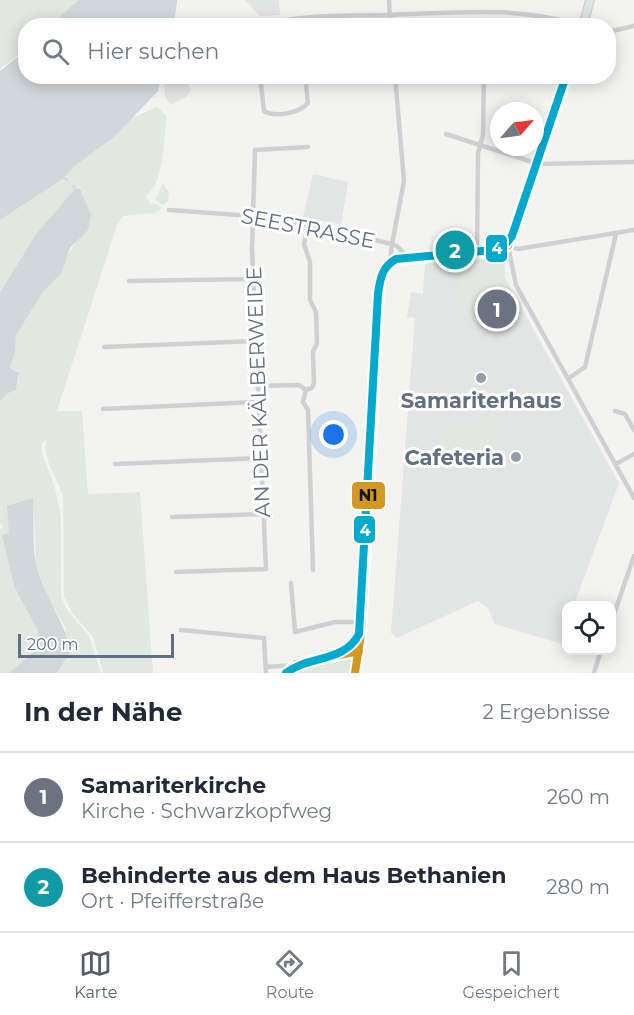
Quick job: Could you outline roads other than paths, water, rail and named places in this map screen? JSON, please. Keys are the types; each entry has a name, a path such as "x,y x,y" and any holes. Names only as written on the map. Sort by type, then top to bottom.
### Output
{"main road":[{"path":"585,18 590,0"},
{"path":"355,673 361,622 382,273 390,263 408,258 498,252 508,246 564,84"}],"street":[{"path":"389,0 389,18"},
{"path":"351,18 465,10 558,18"},
{"path":"616,30 634,26"},
{"path":"261,84 264,111 273,115 304,109 309,103 306,84"},
{"path":"396,84 404,185 392,244 408,258"},
{"path":"477,253 478,153 481,146 484,84"},
{"path":"446,134 538,164 634,162"},
{"name":"AN DER KÄLBERWEIDE","path":"176,573 266,569 253,279 255,150 308,147"},
{"name":"SEESTRASSE","path":"169,210 254,214 392,244 390,263"},
{"path":"306,390 312,388 314,383 314,352 317,343 316,312 310,300 310,262 304,244 308,225"},
{"path":"634,231 518,249 508,246 516,285 634,498"},
{"path":"569,378 585,367 616,234"},
{"path":"129,281 253,279"},
{"path":"104,347 255,341"},
{"path":"257,386 299,385 306,390"},
{"path":"306,390 303,402 308,410 314,570"},
{"path":"103,409 257,402"},
{"path":"615,411 625,414 634,430"},
{"path":"616,464 634,454"},
{"path":"115,464 260,458"},
{"path":"172,517 262,514"},
{"path":"616,608 634,556"},
{"path":"291,584 295,632 337,621 361,622"},
{"path":"181,630 261,637 266,640 266,670 359,651"},
{"path":"594,673 600,655"}],"waterway":[{"path":"64,178 68,180"},
{"path":"73,185 75,189"}],"tram line":[{"path":"289,673 299,665 333,655"}],"place":[{"name":"Behinderte aus dem Haus Bethanien","path":"455,250"},
{"name":"Samariterkirche","path":"497,309"},
{"name":"Samariterhaus","path":"481,378"},
{"name":"Cafeteria","path":"516,457"}]}
